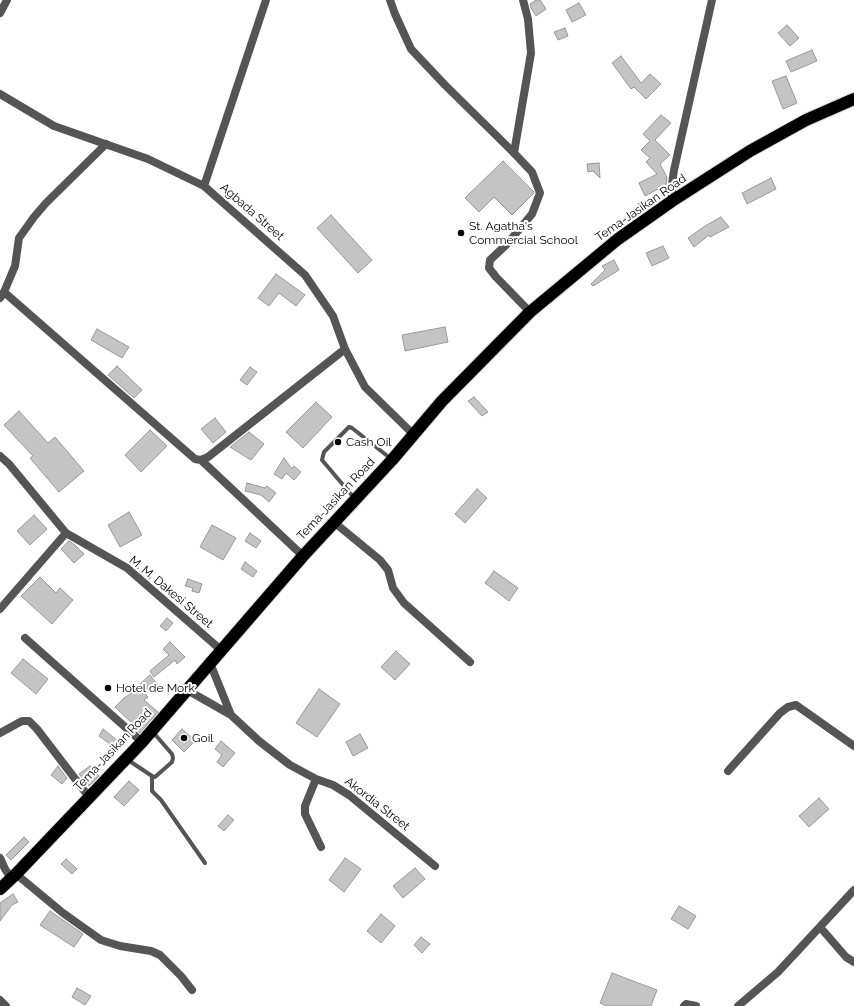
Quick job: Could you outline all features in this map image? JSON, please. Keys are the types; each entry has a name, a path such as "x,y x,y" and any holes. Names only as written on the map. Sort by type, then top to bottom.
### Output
{"highway":[{"name":"Tema-Jasikan Road","path":"0,889 142,742 302,556 356,500 442,401 530,312 618,239 672,201 750,152 806,120 854,99"}],"street":[{"path":"0,13 7,0"},
{"path":"204,186 266,0"},
{"path":"390,0 411,49 532,172 540,193 532,214 490,260 489,268 530,312"},
{"path":"514,153 531,53 528,19 523,0"},
{"path":"672,201 674,170 712,0"},
{"name":"Agbada Street","path":"0,94 54,126 148,159 204,186 305,275 333,316 345,349 365,386 414,435"},
{"path":"106,144 46,203 19,238 15,266 2,295 195,459 201,460 208,457 345,349"},
{"name":"M. M. Dakesi Street","path":"0,456 9,464 66,533 127,568 221,650"},
{"path":"201,460 302,556"},
{"path":"335,523 380,560 388,570 393,588 404,603 470,662"},
{"path":"0,609 66,533"},
{"path":"25,638 142,742"},
{"name":"Akordia Street","path":"210,663 231,715 259,741 290,765 316,779 333,785 349,795 435,866"},
{"path":"187,690 231,715"},
{"path":"728,771 780,712 788,706 796,705 854,746"},
{"path":"0,733 22,721 29,721 89,797"},
{"path":"316,779 305,806 305,814 321,847"},
{"path":"0,858 5,869 13,876 102,940 120,946 151,951 160,955 181,976 192,990"},
{"path":"738,1006 778,972 854,890"},
{"path":"820,927 846,957 854,962"},
{"path":"0,1000 6,1006"},
{"path":"684,1006 686,1004 696,1006"}],"lane":[{"path":"356,500 322,460 324,452 349,427 392,460"},
{"path":"126,758 155,777 172,762 172,754 151,731"},
{"path":"152,776 152,791 161,800 205,863"}],"building":[{"path":"536,0 540,0 546,9 536,16 530,4"},
{"path":"579,3 586,15 572,22 566,10"},
{"path":"787,25 799,38 790,46 778,33"},
{"path":"565,28 568,36 558,40 554,32"},
{"path":"812,50 817,61 791,72 786,61"},
{"path":"621,56 641,83 650,74 661,84 646,99 634,87 631,89 612,63"},
{"path":"786,76 797,103 783,109 772,81"},
{"path":"661,115 671,123 655,140 670,155 660,164 667,177 666,185 645,196 639,183 657,174 646,162 650,158 641,150 650,141 643,134"},
{"path":"503,161 534,193 512,215 494,197 479,212 465,198"},
{"path":"599,163 600,178 593,171 588,172 587,164"},
{"path":"771,178 776,189 747,204 742,193"},
{"path":"331,215 372,260 358,273 317,228"},
{"path":"721,217 729,227 710,237 709,235 694,247 688,238"},
{"path":"663,246 669,258 652,266 646,253"},
{"path":"614,260 619,270 593,286 591,284 605,270 602,266"},
{"path":"276,274 305,295 296,306 279,293 269,306 258,298"},
{"path":"445,327 448,342 405,351 402,335"},
{"path":"97,329 129,347 122,358 91,340"},
{"path":"117,366 142,390 134,398 108,375"},
{"path":"250,367 257,372 247,385 240,380"},
{"path":"474,397 488,412 482,416 468,401"},
{"path":"316,402 332,417 303,448 286,432"},
{"path":"19,411 48,443 55,437 84,471 59,492 30,458 33,456 4,425"},
{"path":"215,418 226,432 213,443 201,429"},
{"path":"150,430 167,446 141,472 125,455"},
{"path":"249,432 264,444 251,460 230,447"},
{"path":"284,458 292,469 294,466 301,472 294,480 286,473 282,479 274,474"},
{"path":"247,483 265,488 267,486 276,493 269,502 261,495 245,491"},
{"path":"477,489 487,498 465,523 455,514"},
{"path":"129,512 142,535 120,547 108,525"},
{"path":"34,515 47,529 30,545 17,531"},
{"path":"212,525 236,538 223,560 200,547"},
{"path":"250,533 261,541 256,548 245,541"},
{"path":"69,541 84,554 74,563 61,549"},
{"path":"245,562 257,571 253,577 241,569"},
{"path":"494,571 518,588 509,601 485,583"},
{"path":"40,577 56,593 60,588 73,600 52,624 21,596"},
{"path":"188,579 202,584 199,593 192,591 193,588 185,586"},
{"path":"167,618 173,623 166,631 160,626"},
{"path":"170,642 185,657 177,664 175,660 154,677 150,671 169,655 163,649"},
{"path":"396,651 410,664 395,680 381,667"},
{"path":"23,659 48,679 36,694 11,673"},
{"path":"150,675 157,684 145,694 148,697 144,700 158,712 140,733 133,727 135,726 115,707 124,698 142,686 140,684"},
{"path":"319,689 340,704 317,737 296,723"},
{"path":"103,729 118,741 114,747 99,736"},
{"path":"182,729 195,741 184,752 172,740"},
{"path":"360,734 368,748 353,756 346,742"},
{"path":"221,741 235,753 223,767 217,762 222,755 215,749"},
{"path":"58,766 67,778 62,784 51,775"},
{"path":"90,766 99,776 89,786 79,774"},
{"path":"129,781 139,790 124,806 114,797"},
{"path":"819,798 829,809 809,827 799,816"},
{"path":"228,815 234,820 224,831 218,826"},
{"path":"24,837 29,842 11,860 6,855"},
{"path":"345,858 361,869 344,892 329,880"},
{"path":"66,859 77,869 72,874 61,864"},
{"path":"415,868 425,879 403,898 393,886"},
{"path":"13,894 18,902 12,905 0,921 0,903"},
{"path":"679,906 696,916 688,929 671,919"},
{"path":"50,911 83,934 74,947 40,925"},
{"path":"381,914 395,926 381,943 367,931"},
{"path":"421,937 430,944 422,953 414,945"},
{"path":"612,973 657,990 651,1006 607,1006 600,1003"},
{"path":"77,988 91,996 85,1005 72,997"}],"place":[{"name":"St. Agatha's Commercial School","path":"461,233"},
{"name":"Cash Oil","path":"338,442"},
{"name":"Hotel de Mork","path":"108,688"},
{"name":"Goil","path":"184,738"}]}
